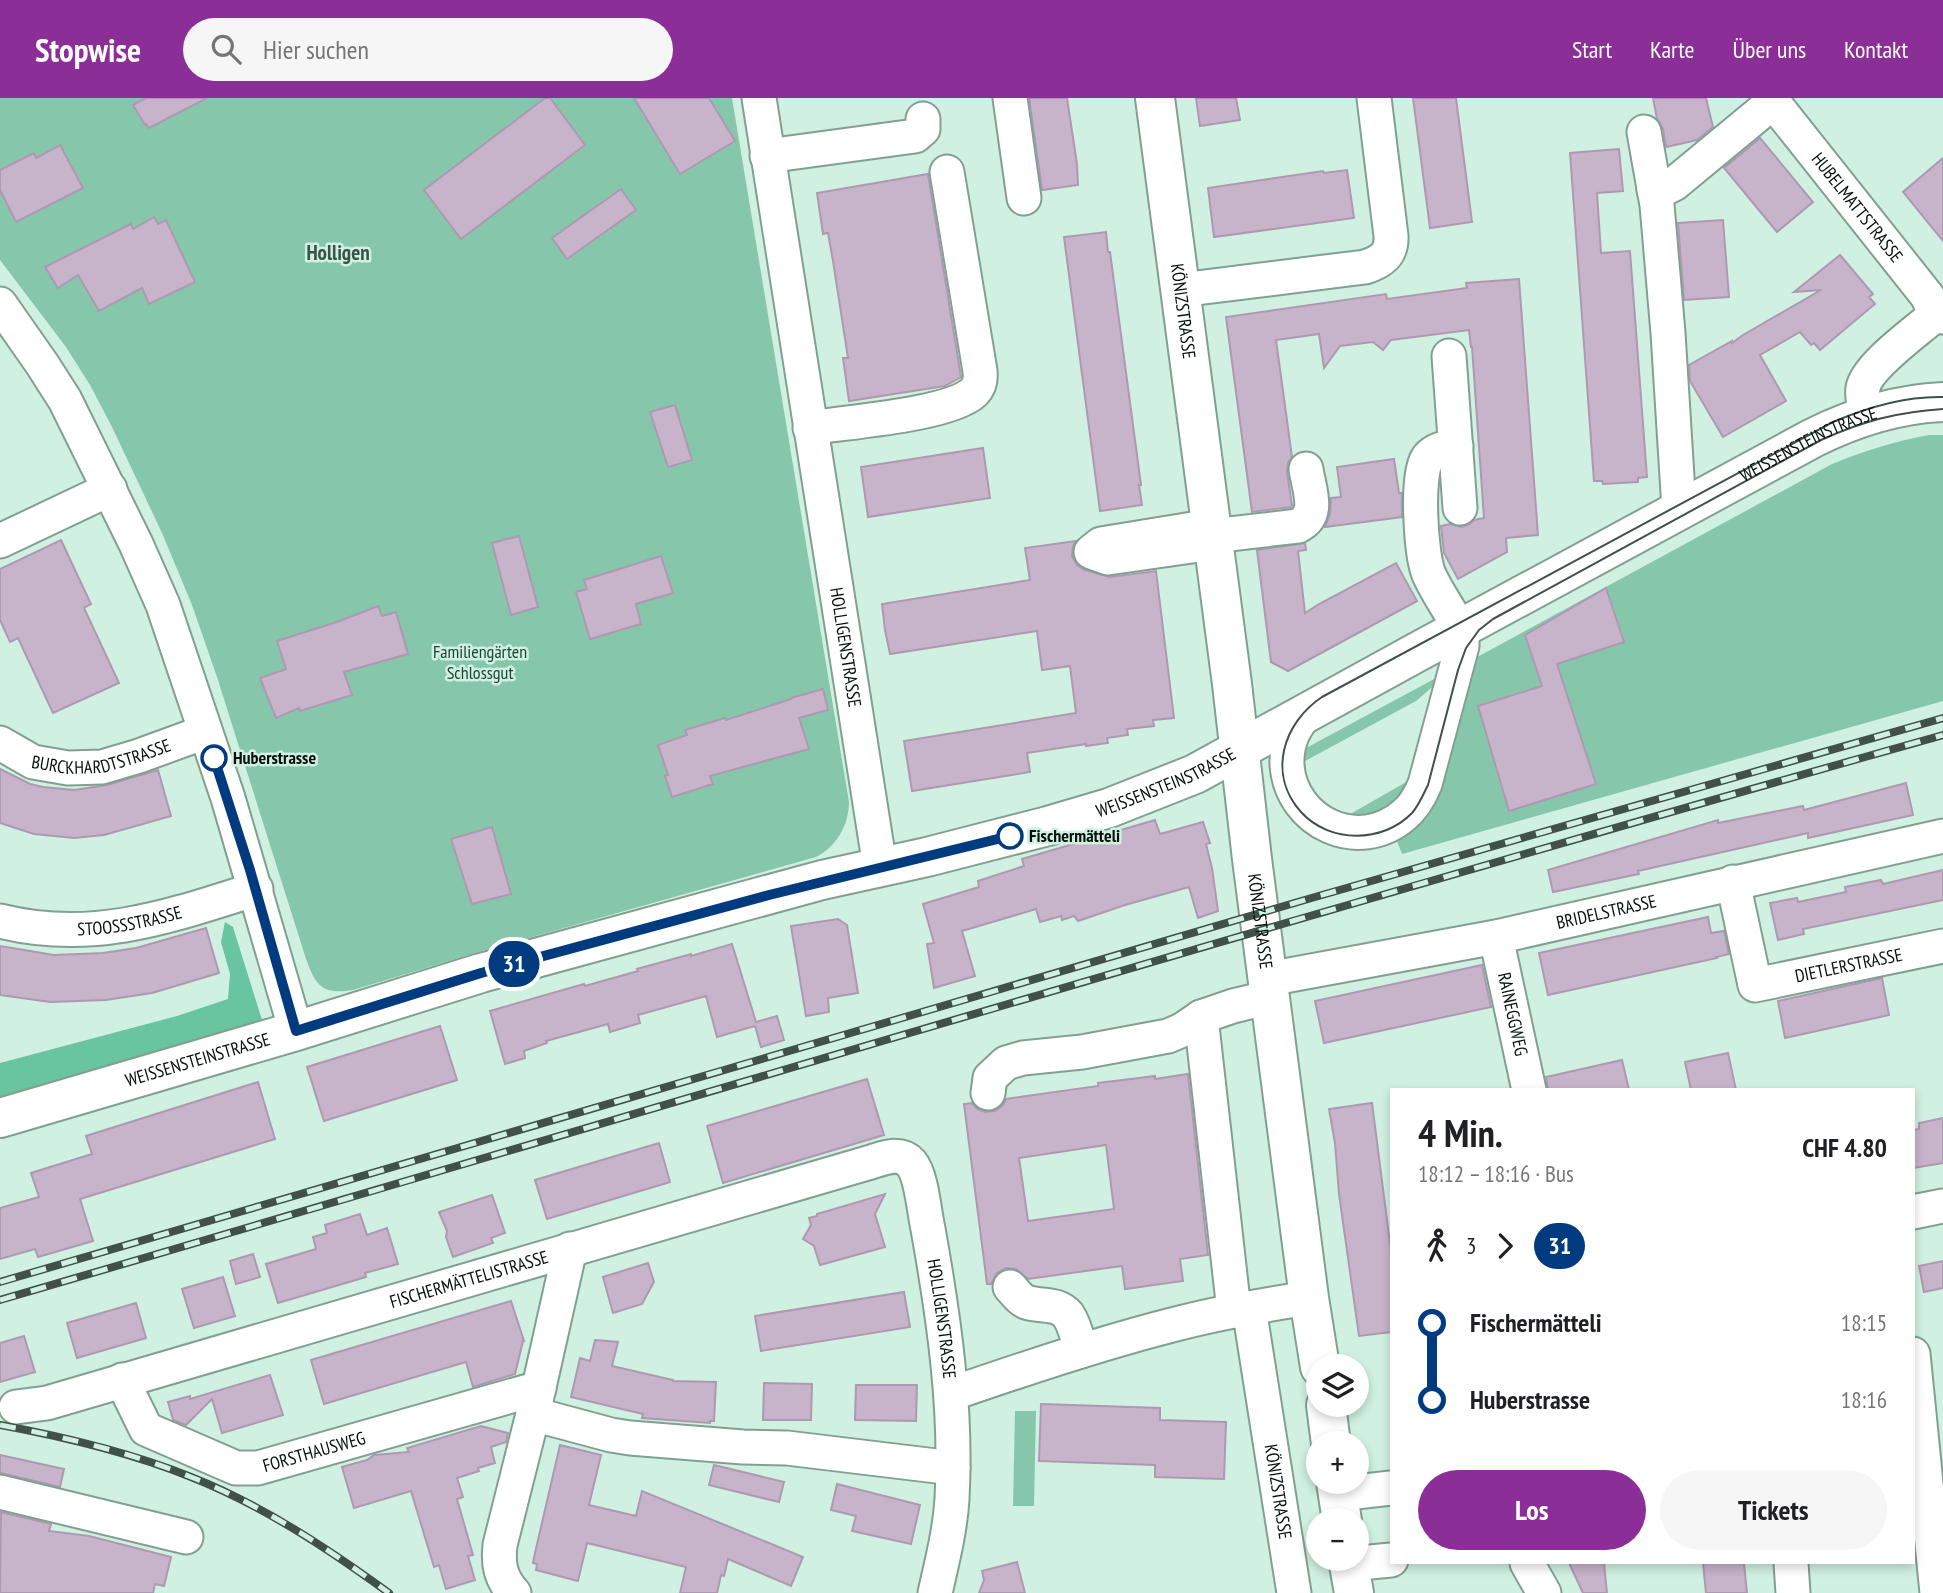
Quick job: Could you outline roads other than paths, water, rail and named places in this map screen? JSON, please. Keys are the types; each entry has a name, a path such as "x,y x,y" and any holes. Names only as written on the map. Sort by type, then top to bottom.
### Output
{"main road":[{"name":"KÖNIZSTRASSE","path":"1155,98 1318,1354"},
{"name":"WEISSENSTEINSTRASSE","path":"0,1118 296,1031 481,973 809,884 1010,836 1109,808 1195,774 1679,509 1843,423 1920,403 1943,402"}],"street":[{"name":"HOLLIGENSTRASSE","path":"759,98 880,867"},
{"path":"1010,98 1024,198"},
{"path":"1180,290 1365,267 1384,258 1391,249 1391,236 1374,98"},
{"name":"HUBELMATTSTRASSE","path":"1654,190 1674,184 1771,101 1928,297 1939,316 1873,369 1863,386 1867,415"},
{"path":"767,156 915,136 923,129 923,119"},
{"path":"1644,132 1654,190 1668,333 1679,509"},
{"path":"810,428 894,417 934,408 963,399 979,385 980,371 947,172"},
{"path":"0,304 43,363 65,400 110,489 163,605 228,797 296,1031"},
{"path":"1449,356 1461,508"},
{"path":"1308,712 1294,731 1287,758 1290,785 1302,806 1321,822 1345,831 1374,830 1397,820 1410,809 1425,784 1461,653 1460,629 1428,572 1420,512 1424,467 1428,457 1441,449 1456,446"},
{"path":"1212,535 1298,526 1310,519 1313,510 1306,469"},
{"path":"0,541 110,489"},
{"name":"BURCKHARDTSTRASSE","path":"0,743 33,762 68,768 102,767 205,732"},
{"name":"BRIDELSTRASSE","path":"988,1093 990,1078 1006,1063 1023,1058 1082,1052 1168,1036 1201,1017 1233,1006 1269,988 1943,836"},
{"name":"DIETLERSTRASSE","path":"1733,882 1755,985 1943,946"},
{"name":"STOOSSSTRASSE","path":"0,921 30,928 57,930 115,928 256,890"},
{"name":"RAINEGGWEG","path":"1496,937 1528,1088"},
{"name":"KÖNIZSTRASSE","path":"1201,1017 1241,1309 1294,1593"},
{"name":"FISCHERMÄTTELISTRASSE","path":"16,1407 47,1403 894,1156 906,1158 916,1171"},
{"name":"HOLLIGENSTRASSE","path":"916,1171 937,1278 951,1394 953,1468 949,1527 934,1593"},
{"path":"1915,1212 1943,1206"},
{"path":"514,1593 501,1573 499,1554 570,1249"},
{"path":"1010,1287 1018,1297 1028,1302 1056,1307 1065,1312 1072,1322 1081,1352"},
{"path":"951,1394 1168,1326 1241,1309 1309,1298"},
{"path":"1915,1376 1937,1593"},
{"name":"FORSTHAUSWEG","path":"122,1380 146,1429 236,1468 258,1468 536,1401"},
{"path":"536,1401 611,1435 661,1441 799,1449 953,1468"},
{"path":"1339,1499 1390,1488"},
{"path":"0,1492 186,1537"},
{"path":"1351,1572 1390,1560"},
{"path":"1528,1564 1544,1593"},
{"path":"1791,1564 1793,1593"}],"tram line":[{"path":"1943,397 1914,398 1886,404 1833,422 1322,697 1297,721 1284,750 1284,782 1291,797 1301,812 1313,822 1326,830 1341,834 1372,834 1400,823 1412,813 1428,785 1466,648 1479,630 1493,619 1821,440 1881,419 1910,412 1943,409"}],"railway":[{"path":"0,1282 1315,897 1943,718"},
{"path":"0,1300 1214,944 1943,735"},
{"path":"0,1425 120,1453 168,1468 217,1488 269,1514 389,1593"}],"place":[{"name":"Huberstrasse","path":"214,758"},
{"name":"Fischermätteli","path":"1010,836"}],"district":[{"name":"Holligen","path":"338,253"}],"park label":[{"name":"Familiengärten Schlossgut","path":"480,662"}]}
